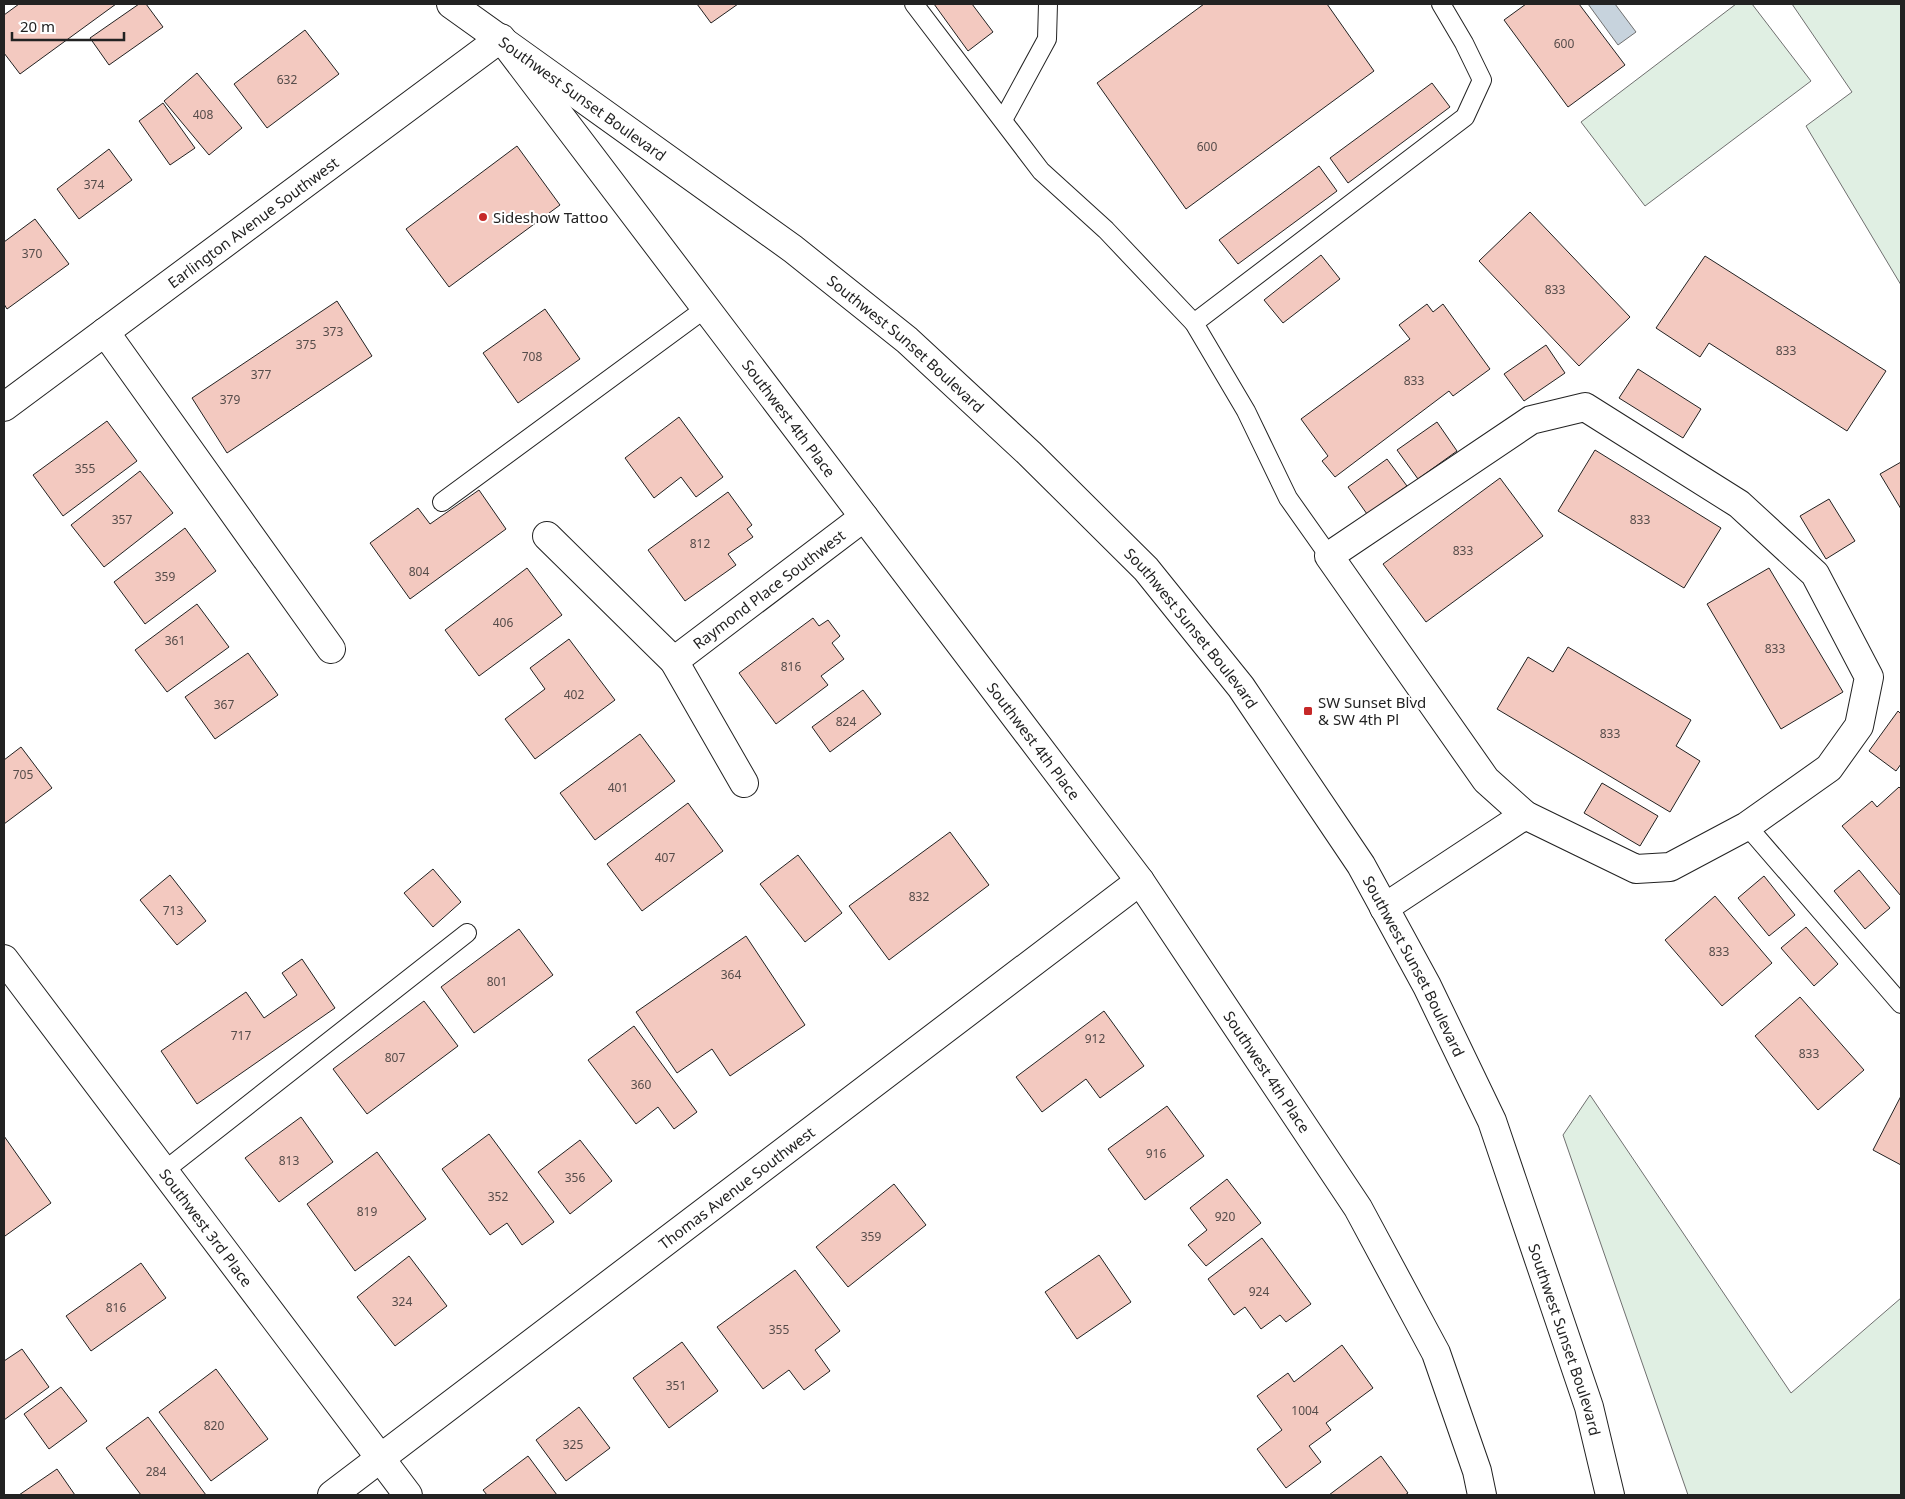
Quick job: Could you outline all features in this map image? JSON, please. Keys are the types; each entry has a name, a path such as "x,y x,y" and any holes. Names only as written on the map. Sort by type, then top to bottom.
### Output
{"street":[{"name":"Southwest Sunset Boulevard","path":"451,4 793,249 908,340 1029,452 1146,569 1241,687 1362,866 1427,986 1492,1121 1589,1407 1610,1495"},
{"name":"Southwest 4th Place","path":"501,38 1140,881 1358,1208 1436,1353 1477,1471 1482,1495"},
{"name":"Earlington Avenue Southwest","path":"4,407 501,38"},
{"path":"105,332 331,649"},
{"path":"1585,408 1739,504 1815,574 1869,678 1859,726 1829,768 1747,826 1670,867 1636,869 1525,815 1486,780 1329,556 1531,420 1585,408"},
{"name":"Raymond Place Southwest","path":"674,661 864,518"},
{"path":"547,536 674,661 744,783"},
{"path":"1384,908 1525,815"},
{"name":"Thomas Avenue Southwest","path":"332,1495 382,1459 1140,881"},
{"name":"Southwest 3rd Place","path":"4,959 408,1495"}],"lane":[{"path":"914,4 1041,170 1106,230 1194,323 1246,411 1288,498 1329,556"},
{"path":"1003,120 1048,39 1048,4"},
{"path":"1194,323 1465,117 1482,80 1464,43 1441,4"},
{"path":"442,502 706,308"},
{"path":"1747,826 1901,1004"},
{"path":"164,1171 467,933"}],"green space":[{"path":"1736,4 1752,4 1811,81 1645,206 1581,122"},
{"path":"1792,4 1901,4 1901,285 1806,126 1852,92"},
{"path":"1590,1095 1791,1393 1901,1298 1901,1495 1688,1495 1563,1135"}],"shaded area":[{"path":"1588,4 1615,4 1636,32 1618,45"}],"building":[{"path":"19,4 116,4 20,74 4,53 4,15"},
{"path":"139,4 146,4 163,27 109,65 90,38"},
{"path":"697,4 738,4 711,23"},
{"path":"934,4 972,4 993,32 968,51"},
{"path":"1204,4 1327,4 1374,71 1186,209 1097,83"},
{"path":"1526,4 1579,4 1625,65 1568,107 1504,20"},
{"path":"305,30 339,74 267,128 234,84"},
{"path":"197,73 242,128 209,155 164,101"},
{"path":"1432,83 1450,107 1348,183 1330,158"},
{"path":"163,103 195,148 170,165 139,121"},
{"name":"Sideshow Tattoo","path":"517,146 560,205 449,287 406,229"},
{"path":"109,149 132,180 79,219 57,189"},
{"path":"1319,166 1337,191 1238,264 1219,240"},
{"path":"1530,212 1630,317 1579,366 1479,261"},
{"path":"35,219 69,264 7,309 4,304 4,242"},
{"path":"1321,255 1340,279 1283,323 1264,300"},
{"path":"1705,256 1886,371 1847,431 1709,343 1700,357 1656,328"},
{"path":"337,301 372,356 227,453 192,398"},
{"path":"1427,304 1433,312 1443,304 1490,369 1453,396 1449,391 1335,477 1322,461 1328,456 1301,419 1410,339 1399,325"},
{"path":"545,309 580,359 518,403 483,353"},
{"path":"1546,345 1565,373 1524,401 1504,374"},
{"path":"1638,369 1701,409 1683,438 1619,398"},
{"path":"679,417 723,477 696,497 681,477 654,498 625,458"},
{"path":"107,421 137,461 63,516 33,475"},
{"path":"1437,422 1457,451 1418,479 1397,450"},
{"path":"1595,450 1721,528 1684,588 1558,511"},
{"path":"1387,459 1407,486 1367,514 1348,487"},
{"path":"1901,462 1901,509 1880,474"},
{"path":"140,471 173,513 104,567 71,525"},
{"path":"1500,478 1543,536 1426,622 1383,564"},
{"path":"479,490 506,529 410,599 370,543 418,508 430,524"},
{"path":"728,492 752,525 747,529 753,537 728,554 736,565 685,601 648,550"},
{"path":"1829,499 1855,541 1826,559 1800,516"},
{"path":"185,528 216,571 145,624 114,582"},
{"path":"527,568 562,615 479,676 445,630"},
{"path":"1769,568 1843,692 1781,729 1707,604"},
{"path":"197,604 229,647 167,692 135,650"},
{"path":"813,618 819,626 828,620 840,636 832,643 844,659 821,676 828,685 776,724 739,673"},
{"path":"569,639 615,700 535,759 505,719 545,689 530,668"},
{"path":"1568,647 1691,720 1676,746 1700,761 1670,812 1497,709 1528,657 1553,672"},
{"path":"248,653 278,695 215,739 185,697"},
{"path":"863,690 881,714 830,752 812,727"},
{"path":"1898,711 1901,714 1901,764 1896,771 1869,751"},
{"path":"640,734 675,781 595,840 560,793"},
{"path":"21,747 52,788 4,824 4,760"},
{"path":"1602,783 1658,816 1640,846 1584,813"},
{"path":"1899,787 1901,789 1901,896 1842,826 1872,801 1877,807"},
{"path":"688,803 723,851 642,911 607,864"},
{"path":"950,832 989,885 889,960 849,906"},
{"path":"798,855 842,913 805,942 760,884"},
{"path":"433,869 461,902 433,927 404,893"},
{"path":"1859,870 1890,908 1865,929 1834,891"},
{"path":"170,875 206,921 177,945 140,900"},
{"path":"1764,876 1795,915 1769,936 1738,898"},
{"path":"1715,896 1772,963 1722,1006 1665,940"},
{"path":"1806,927 1838,964 1814,986 1781,948"},
{"path":"519,929 553,975 474,1033 441,987"},
{"path":"746,936 805,1025 730,1076 712,1049 677,1073 636,1012"},
{"path":"302,959 335,1008 197,1104 161,1051 246,992 264,1018 297,995 282,973"},
{"path":"1800,997 1864,1070 1818,1110 1755,1036"},
{"path":"424,1001 458,1046 367,1114 333,1069"},
{"path":"1104,1011 1144,1066 1100,1098 1086,1079 1042,1112 1016,1077"},
{"path":"634,1026 697,1112 674,1129 658,1107 636,1124 588,1060"},
{"path":"1901,1096 1901,1165 1873,1150"},
{"path":"1167,1106 1204,1156 1145,1200 1108,1149"},
{"path":"301,1117 333,1162 279,1202 245,1158"},
{"path":"489,1134 554,1222 522,1245 507,1223 490,1235 442,1169"},
{"path":"4,1136 51,1203 5,1236 4,1234"},
{"path":"580,1140 612,1181 570,1214 538,1172"},
{"path":"377,1152 426,1219 355,1271 307,1204"},
{"path":"1227,1179 1261,1223 1206,1266 1188,1245 1207,1230 1190,1208"},
{"path":"894,1184 926,1225 848,1287 816,1247"},
{"path":"1262,1238 1311,1304 1286,1322 1280,1315 1261,1329 1245,1307 1234,1315 1208,1279"},
{"path":"1099,1255 1131,1302 1077,1339 1045,1292"},
{"path":"409,1256 447,1306 395,1346 357,1297"},
{"path":"141,1263 166,1298 91,1351 66,1316"},
{"path":"795,1270 840,1331 815,1350 830,1371 804,1390 789,1370 763,1389 717,1327"},
{"path":"682,1342 718,1391 669,1428 633,1378"},
{"path":"1342,1345 1373,1388 1326,1423 1331,1430 1309,1446 1321,1462 1286,1488 1257,1449 1282,1430 1257,1396 1288,1373 1294,1382"},
{"path":"22,1349 49,1387 4,1420 4,1361"},
{"path":"216,1369 268,1439 211,1481 159,1412"},
{"path":"61,1387 87,1421 49,1449 24,1414"},
{"path":"579,1407 610,1448 566,1481 536,1440"},
{"path":"148,1417 206,1495 141,1495 106,1448"},
{"path":"528,1456 557,1495 487,1495 483,1490"},
{"path":"1381,1456 1408,1493 1405,1495 1329,1495"},
{"path":"57,1469 75,1495 19,1495"}],"place":[{"name":"Sideshow Tattoo","path":"483,217"},
{"name":"SW Sunset Blvd & SW 4th Pl","path":"1308,711"}]}
